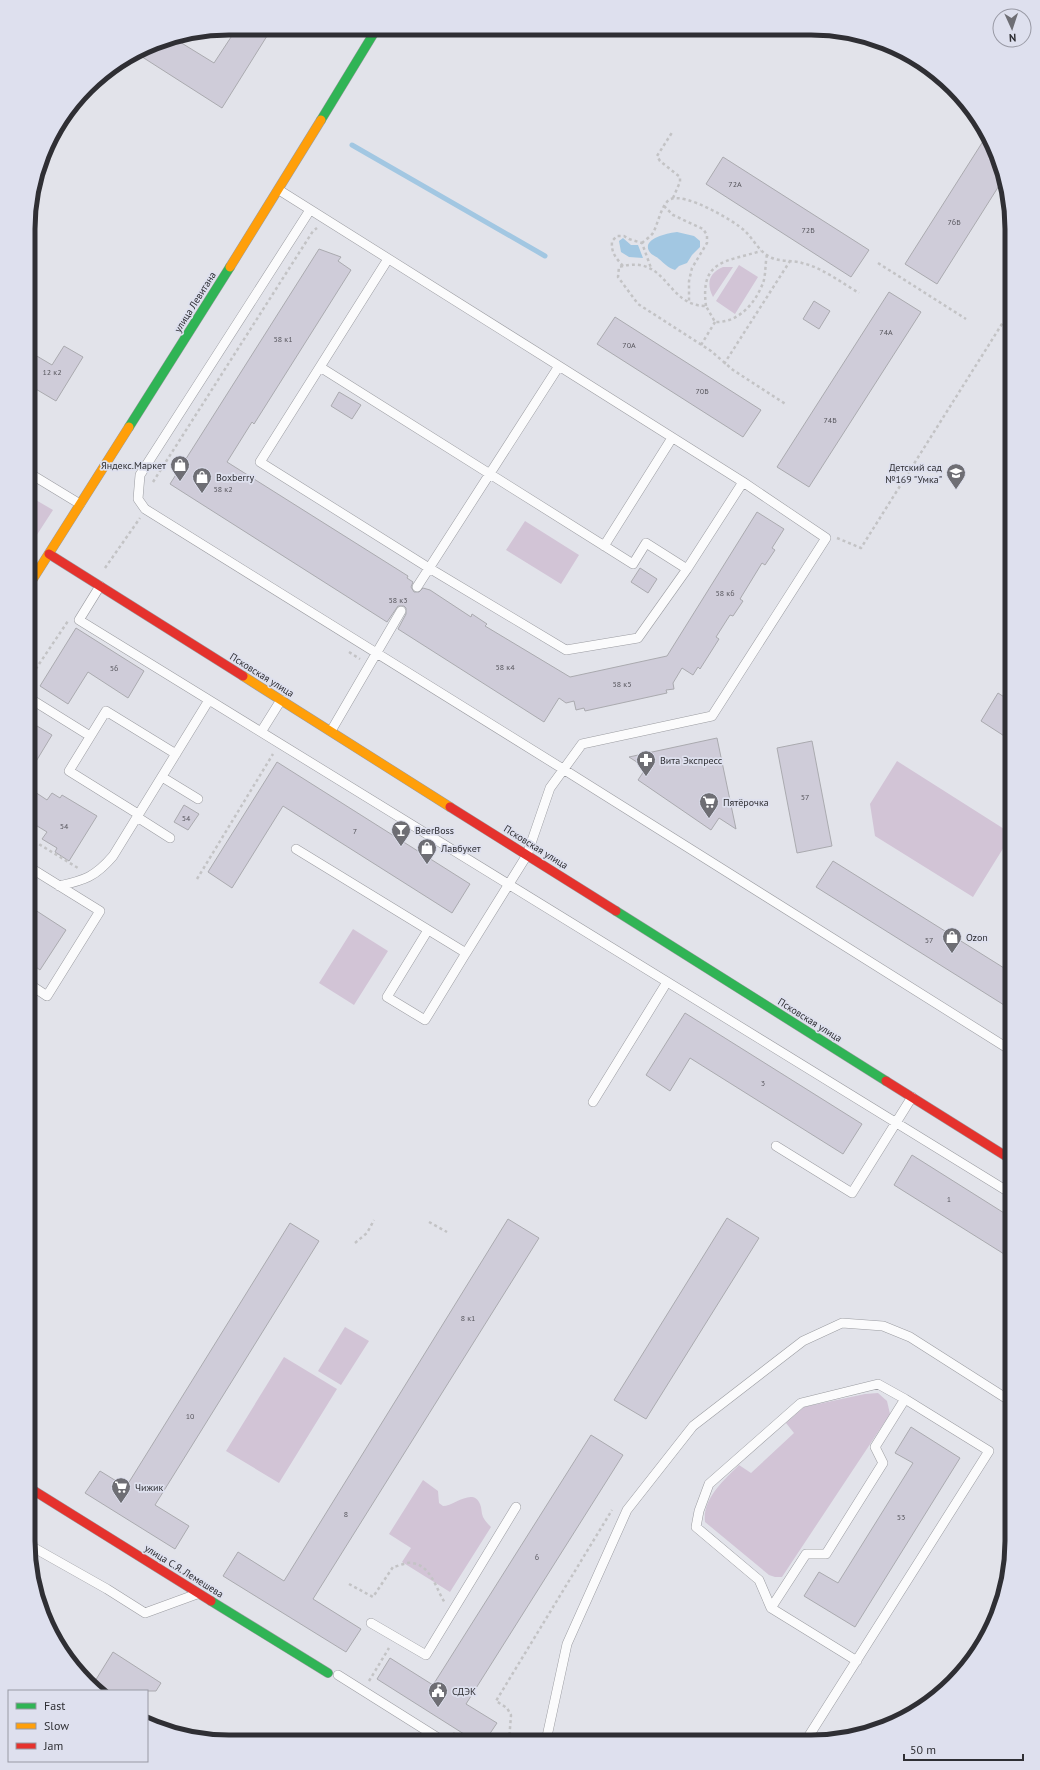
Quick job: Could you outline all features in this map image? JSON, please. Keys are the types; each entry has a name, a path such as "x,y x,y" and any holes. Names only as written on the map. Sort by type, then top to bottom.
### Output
{"street":[{"name":"улица Левитана","path":"35,576 279,190 373,35"},
{"name":"Псковская улица","path":"49,554 1005,1156"},
{"name":"улица С.Я. Лемешева","path":"35,1491 333,1674"}],"lane":[{"path":"279,190 742,482 826,538 712,716 582,744 550,788 527,855 425,1020 386,997 428,930"},
{"path":"310,210 140,475 138,499 145,509 564,769 1005,1047"},
{"path":"388,259 260,462 429,568 566,650 638,638 688,569 742,482"},
{"path":"417,587 559,366"},
{"path":"320,367 633,564 646,543 688,569"},
{"path":"604,546 672,438"},
{"path":"35,477 80,504"},
{"path":"100,586 79,620 1005,1190"},
{"path":"331,731 401,611"},
{"path":"59,886 82,881 100,871 112,856 209,700"},
{"path":"261,732 281,700"},
{"path":"35,702 90,736"},
{"path":"170,838 138,815 69,771 106,711 176,754"},
{"path":"162,777 198,799"},
{"path":"296,849 466,953"},
{"path":"35,871 100,911 47,996 35,988"},
{"path":"593,1102 667,982"},
{"path":"776,1146 852,1193 912,1097"},
{"path":"547,1735 567,1644 627,1510 693,1426 803,1341 842,1323 883,1326 910,1337 1005,1398"},
{"path":"809,1735 857,1661 990,1451 878,1384 800,1402 709,1484 699,1511 696,1527 759,1580 772,1608 857,1661"},
{"path":"772,1608 806,1554 826,1554 883,1463 874,1447 905,1400"},
{"path":"371,1623 426,1655 516,1508"},
{"path":"35,1548 107,1589 145,1613 199,1593"},
{"path":"333,1674 433,1735"}],"path":[{"path":"642,243 653,232 664,206 667,201 672,198 680,182 680,177 660,161 657,156 673,131"},
{"path":"672,198 692,201 712,210 743,229 754,240 761,251 773,259 802,263 811,266 859,293"},
{"path":"664,206 673,215 703,229 707,235 707,243 692,268 689,281 689,301"},
{"path":"151,484 313,231 318,227 324,226"},
{"path":"623,266 615,256 612,248 612,241 617,236 624,236 642,243"},
{"path":"642,243 651,269"},
{"path":"715,322 706,306 704,290 708,276 712,269 723,262 761,251"},
{"path":"715,322 735,319 743,313 753,300 763,282 767,255"},
{"path":"724,364 790,262"},
{"path":"878,263 966,320"},
{"path":"706,306 698,306 680,297 656,271 643,265 630,264 619,267 618,277 638,304 711,351 724,364 787,405"},
{"path":"826,538 840,539 861,548 1005,319"},
{"path":"701,345 715,322"},
{"path":"197,879 276,750"},
{"path":"35,842 77,868 84,867"},
{"path":"355,1243 368,1233 374,1220"},
{"path":"429,1222 446,1232"},
{"path":"510,1735 512,1715 507,1708 496,1701 613,1509"},
{"path":"349,1584 373,1597 393,1567 411,1563 422,1566 430,1575 452,1613"},
{"path":"375,1685 369,1681 396,1637"},
{"path":"446,1729 456,1735"}],"shaded area":[{"path":"739,265 758,277 735,314 716,301"},
{"path":"723,267 733,267 713,297 709,283 710,279 718,269"},
{"path":"35,500 53,510 35,538"},
{"path":"525,521 579,555 561,584 506,550"},
{"path":"897,761 1005,830 1005,845 973,897 875,836 870,804"},
{"path":"353,929 388,951 354,1005 319,983"},
{"path":"345,1327 369,1341 341,1385 318,1371"},
{"path":"284,1357 337,1389 279,1483 226,1451"},
{"path":"878,1393 887,1401 890,1414 782,1577 769,1575 705,1522 707,1506 715,1490 739,1465 751,1473 794,1433 786,1423 804,1407 865,1394"},
{"path":"423,1480 438,1491 439,1503 443,1506 468,1497 477,1499 481,1506 483,1517 491,1527 450,1592 402,1562 411,1548 389,1534"}],"water":[{"path":"677,232 694,236 700,241 700,247 687,263 679,266 675,270 668,267 651,254 648,246 649,243 657,237"},
{"path":"623,238 631,245 638,245 643,258 629,257 621,252 619,241"}],"building":[{"path":"232,35 268,35 222,108 141,56 167,45 180,42 214,63"},
{"path":"984,140 995,167 999,185 937,284 905,264"},
{"path":"723,157 869,250 851,277 706,184"},
{"path":"319,249 341,257 338,261 351,270 254,424 252,422 227,462 408,576 407,578 413,582 411,587 414,592 419,592 423,588 430,590 471,617 472,614 487,624 485,626 570,677 667,656 757,512 784,529 772,548 775,550 765,565 762,563 740,599 743,601 733,616 730,615 716,637 719,639 700,669 698,667 693,675 682,668 673,683 674,689 666,690 667,693 585,711 584,708 576,710 574,701 566,703 559,698 544,722 398,629 406,614 406,608 404,606 398,606 387,622 170,484"},
{"path":"889,292 921,312 809,487 777,467"},
{"path":"814,301 830,311 819,329 803,319"},
{"path":"615,317 761,410 743,437 597,344"},
{"path":"64,346 83,357 56,401 35,389 35,355 52,365"},
{"path":"339,392 361,405 352,419 331,406"},
{"path":"640,568 657,579 648,593 631,582"},
{"path":"76,628 144,671 128,698 88,672 68,704 40,686"},
{"path":"998,693 1005,698 1005,736 981,721"},
{"path":"37,726 52,735 35,763 35,727"},
{"path":"717,738 736,829 719,818 711,830 638,780 646,768 629,757"},
{"path":"812,741 832,846 797,853 777,748"},
{"path":"277,762 470,884 452,913 283,806 232,888 208,872"},
{"path":"35,792 47,800 52,793 60,798 62,795 97,816 69,861 55,852 57,848 42,839 47,832 35,825"},
{"path":"184,805 199,814 188,830 174,822"},
{"path":"833,861 1005,969 1005,1006 816,887"},
{"path":"35,910 66,930 40,970 35,966"},
{"path":"685,1013 862,1124 843,1154 690,1058 670,1091 646,1075"},
{"path":"912,1155 1005,1214 1005,1255 894,1185"},
{"path":"727,1218 759,1238 646,1419 614,1400"},
{"path":"508,1219 539,1238 313,1599 361,1629 346,1652 223,1576 238,1552 284,1581"},
{"path":"290,1223 319,1241 155,1505 189,1526 175,1549 85,1493 100,1471 126,1487"},
{"path":"911,1427 960,1458 855,1627 804,1596 819,1572 838,1583 913,1463 895,1453"},
{"path":"591,1435 623,1455 466,1704 497,1723 489,1735 466,1735 377,1679 390,1658 433,1685"},
{"path":"113,1652 161,1683 156,1691 105,1690 95,1681"}],"waterway":[{"path":"352,145 545,256"}],"traffic: fast":[{"path":"321,120 373,35"},
{"path":"129,427 230,267"},
{"path":"616,911 886,1081"},
{"path":"211,1601 328,1673"}],"traffic: slow":[{"path":"230,267 321,120"},
{"path":"35,576 129,427"},
{"path":"243,676 450,807"}],"traffic: jam":[{"path":"49,554 243,676"},
{"path":"450,807 616,911"},
{"path":"886,1081 1005,1156"},
{"path":"35,1491 211,1601"}],"place":[{"name":"Яндекс.Маркет","path":"180,482"},
{"name":"Детский сад №169 \"Умка\"","path":"956,490"},
{"name":"Boxberry","path":"202,494"},
{"name":"Вита Экспресс","path":"646,777"},
{"name":"Пятёрочка","path":"709,819"},
{"name":"BeerBoss","path":"401,847"},
{"name":"Лавбукет","path":"427,865"},
{"name":"Ozon","path":"952,954"},
{"name":"Чижик","path":"121,1504"},
{"name":"СДЭК","path":"438,1708"}]}
